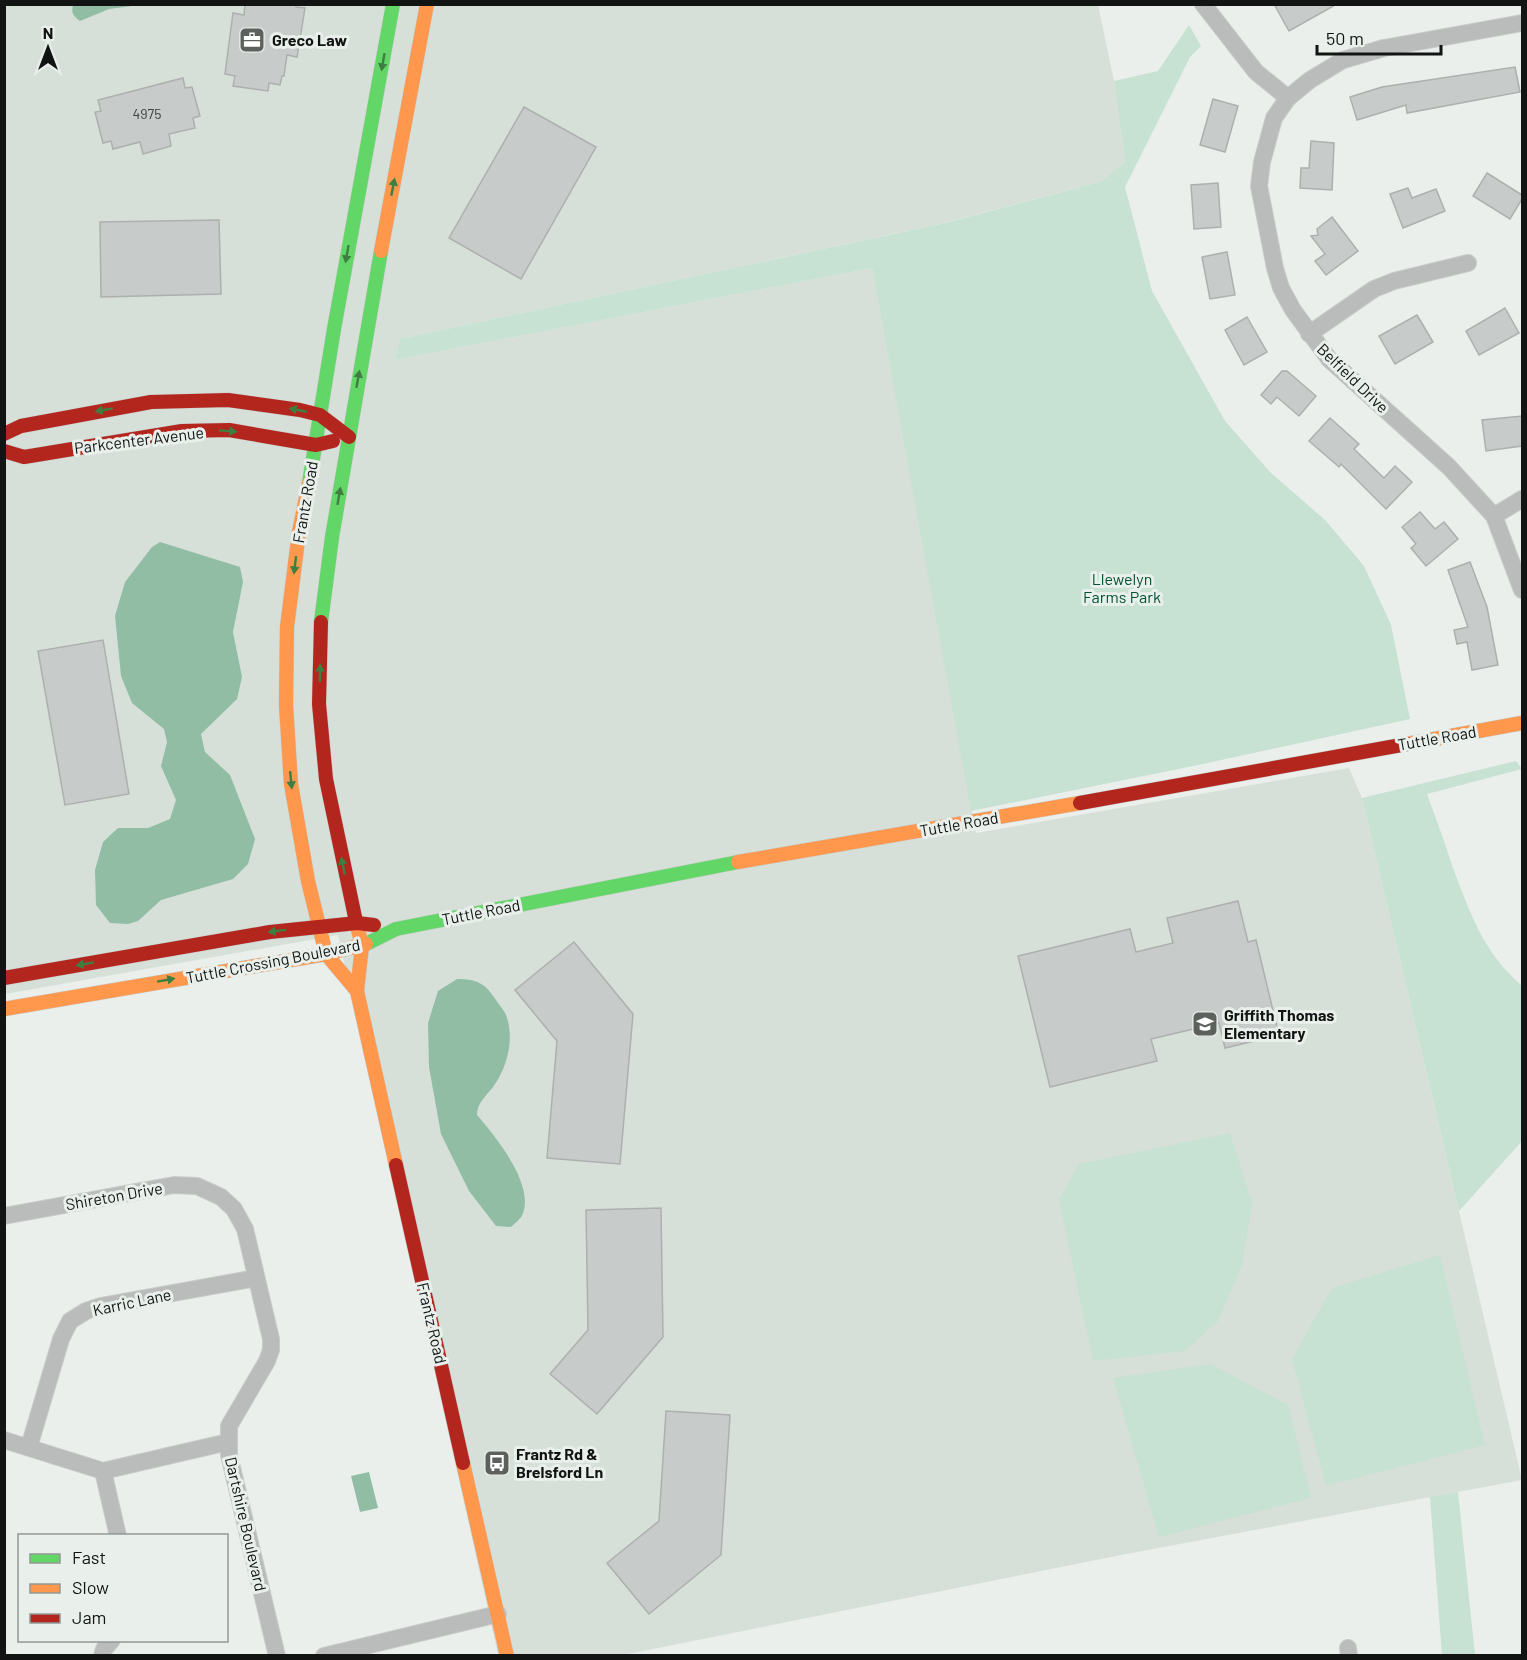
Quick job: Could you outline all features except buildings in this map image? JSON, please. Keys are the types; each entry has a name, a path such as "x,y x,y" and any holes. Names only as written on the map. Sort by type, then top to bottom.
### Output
{"main road":[{"name":"Frantz Road","path":"357,991 326,954 308,881 291,784 287,720 287,627 299,532 393,4"},
{"name":"Frantz Road","path":"351,923 326,779 319,704 320,629 332,537 349,437 427,4"},
{"name":"Parkcenter Avenue","path":"4,434 21,426 151,402 228,400 320,415 349,437"},
{"name":"Parkcenter Avenue","path":"4,451 24,457 106,442 193,430 229,430 316,445 349,437"},
{"path":"287,720 303,770"},
{"name":"Tuttle Road","path":"396,929 776,855 1007,816 1522,723"},
{"path":"336,894 362,946"},
{"name":"Tuttle Crossing Boulevard","path":"4,978 270,932 351,923 396,929"},
{"name":"Tuttle Crossing Boulevard","path":"4,1009 326,954 362,946 396,929"},
{"name":"Frantz Road","path":"362,946 357,991 507,1656"}],"street":[{"path":"1203,4 1256,72 1288,98"},
{"name":"Belfield Drive","path":"1522,23 1384,48 1343,60 1310,80 1288,98 1274,118 1262,162 1259,186 1278,278 1293,310 1329,359 1449,467 1494,516 1522,590"},
{"path":"1309,334 1374,290 1394,281 1468,263"},
{"path":"1494,516 1522,499"},
{"name":"Shireton Drive","path":"4,1215 174,1185 197,1186 221,1197"},
{"name":"Dartshire Boulevard","path":"221,1197 234,1209 245,1229 271,1338 272,1350 235,1413 229,1426 228,1442 229,1455 277,1656"},
{"name":"Karric Lane","path":"29,1447 61,1339 70,1321 86,1311 101,1306 256,1278"},
{"path":"4,1440 103,1471 228,1442"},
{"path":"103,1471 118,1534"},
{"path":"324,1656 498,1614"},
{"path":"102,1656 104,1649 111,1642"}],"shaded area":[{"path":"73,4 140,5 109,9 80,21 73,14"},
{"path":"5,5 1098,5 1114,81 1125,162 1100,182 944,223 400,339 395,360 872,268 976,833 1349,768 1362,798 1522,1480 1121,1555 623,1655 498,1655 338,935 5,994"},
{"path":"160,542 240,567 243,582 233,632 242,677 237,699 201,734 205,752 230,775 255,839 248,864 233,879 161,900 138,921 128,924 110,923 96,905 95,870 103,842 118,828 148,828 170,819 176,800 161,766 167,742 164,729 132,703 121,676 115,616 125,582 152,547"},
{"path":"457,979 475,981 484,986 504,1011 509,1024 510,1043 506,1062 493,1087 480,1103 477,1115 511,1161 523,1188 525,1201 523,1213 511,1227 496,1226 469,1191 441,1134 429,1067 428,1023 438,991"},
{"path":"369,1472 378,1508 360,1512 351,1476"}],"green space":[{"name":"Llewelyn Farms Park","path":"1189,25 1201,46 1190,57 1125,187 1152,291 1225,421 1271,473 1325,520 1364,566 1391,625 1410,719 971,811 872,268 395,360 400,339 945,223 1100,182 1125,162 1114,81 1158,71"},
{"path":"1516,761 1522,769 1427,794 1472,917 1497,960 1522,986 1522,1141 1459,1211 1362,798"},
{"path":"1230,1133 1252,1204 1242,1265 1218,1321 1185,1351 1093,1361 1059,1200 1079,1164"},
{"path":"1440,1255 1485,1445 1326,1486 1292,1359 1332,1288"},
{"path":"1211,1364 1288,1405 1311,1498 1159,1537 1113,1378"},
{"path":"1458,1492 1475,1655 1442,1655 1430,1497"}],"traffic: fast":[{"path":"309,483 334,329 393,4"},
{"path":"321,622 332,537 381,251"},
{"path":"366,944 396,929 738,862"}],"traffic: slow":[{"path":"381,251 427,4"},
{"path":"309,483 299,532 287,627 286,705 291,784 308,881 326,954 357,991"},
{"path":"1407,744 1522,723"},
{"path":"738,862 1080,803"},
{"path":"355,917 362,946 357,991 396,1165"},
{"path":"4,1009 326,954 366,944"},
{"path":"463,1463 507,1656"}],"traffic: jam":[{"path":"4,434 21,426 151,402 228,400 320,415 349,437"},
{"path":"4,451 24,457 182,431 229,430 316,445 333,441"},
{"path":"321,622 319,704 326,779 355,917"},
{"path":"1080,803 1407,744"},
{"path":"4,978 270,932 357,923 374,925"},
{"path":"396,1165 463,1463"}],"place":[{"name":"Greco Law","path":"252,40"},
{"name":"Griffith Thomas Elementary","path":"1205,1024"},
{"name":"Frantz Rd & Brelsford Ln","path":"497,1463"}]}
